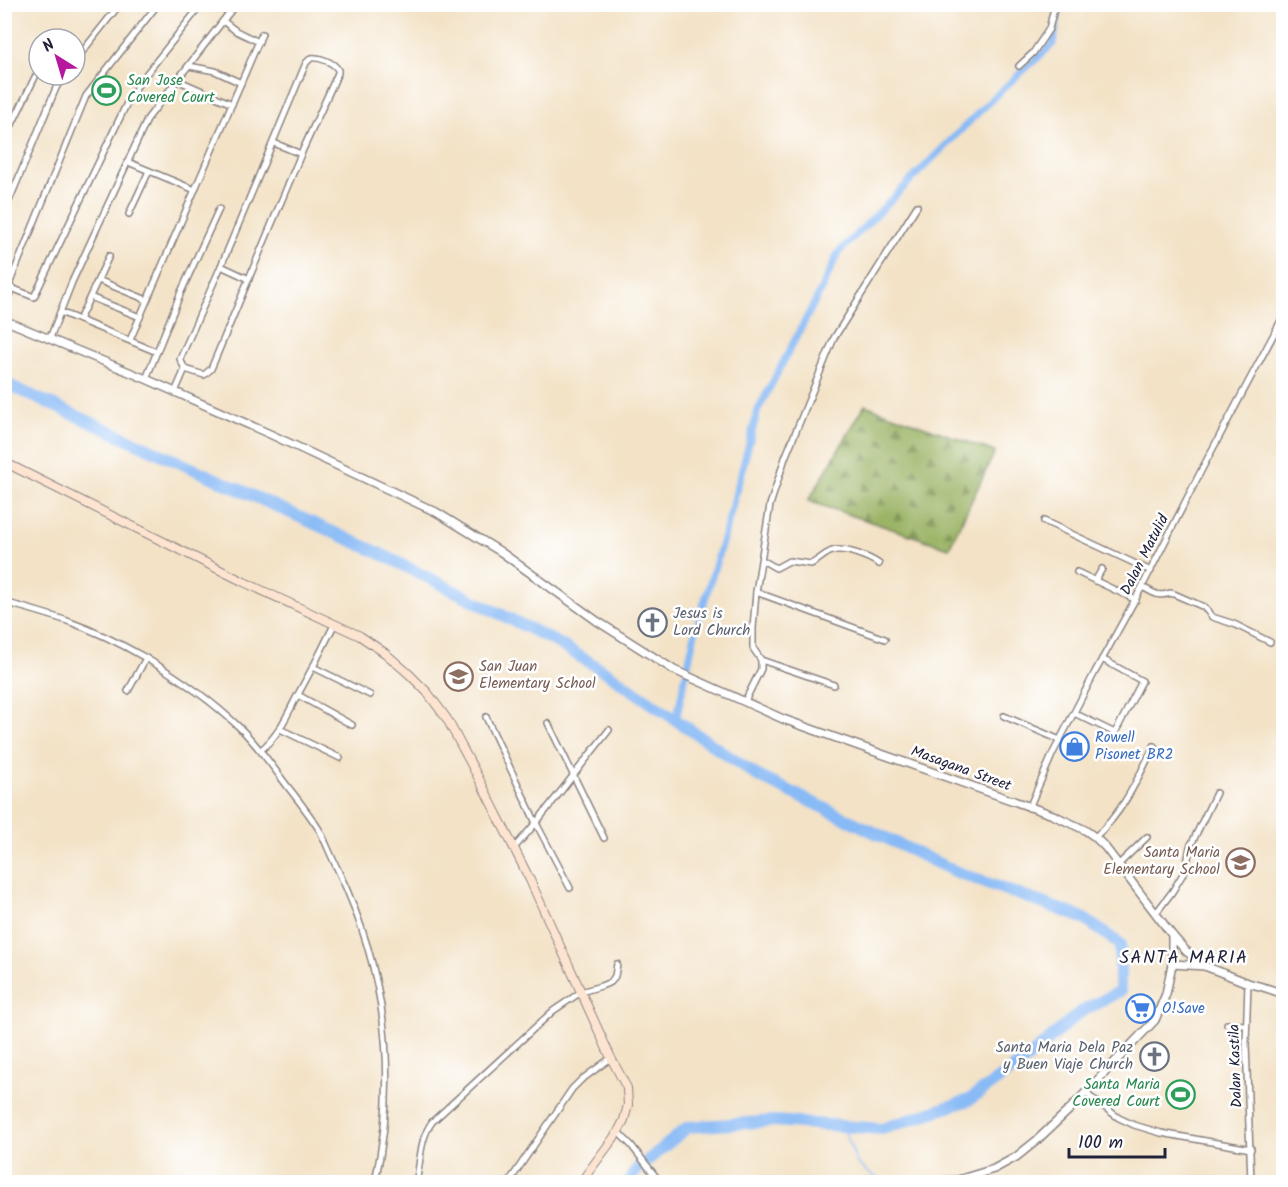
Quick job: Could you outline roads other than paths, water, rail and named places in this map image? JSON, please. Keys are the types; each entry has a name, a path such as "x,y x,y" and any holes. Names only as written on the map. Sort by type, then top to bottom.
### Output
{"main road":[{"path":"4,462 235,578 360,636 386,653 427,692 447,719 514,848 627,1088 628,1105 624,1120 618,1132 580,1182"}],"street":[{"path":"87,46 120,4"},
{"path":"4,307 7,286 86,96 158,4"},
{"path":"7,286 34,297 127,103 139,83 202,4"},
{"path":"50,338 72,282 148,118 236,4"},
{"path":"1019,66 1033,53 1049,29 1055,4"},
{"path":"223,21 236,31 259,42"},
{"path":"130,340 262,34"},
{"path":"311,58 317,58 336,66 338,70 208,372 204,375 185,369 180,359 274,143 306,63 311,58"},
{"path":"189,66 216,71 241,83"},
{"path":"177,80 232,104"},
{"path":"4,141 30,87"},
{"path":"4,213 57,87"},
{"path":"274,143 301,154"},
{"path":"128,162 195,190"},
{"path":"129,214 149,171"},
{"path":"745,701 761,669 761,660 753,648 756,592 770,505 785,458 834,338 917,206"},
{"path":"146,379 181,292 219,209"},
{"path":"79,320 109,256"},
{"path":"221,266 249,279"},
{"path":"98,280 147,300"},
{"path":"90,297 140,318"},
{"path":"60,312 157,352"},
{"name":"Dalan Matulid","path":"1029,808 1060,740 1136,600 1284,315"},
{"name":"Masagana Street","path":"4,320 146,379 436,512 501,552 597,621 674,669 700,682 783,719 1079,826 1095,837 1119,864 1172,935 1186,951 1205,966"},
{"path":"175,392 185,369"},
{"path":"1044,521 1151,571"},
{"path":"762,560 776,568 789,561 811,564 837,550 864,556 879,564"},
{"path":"1095,581 1102,569"},
{"path":"1077,573 1136,600"},
{"path":"1142,587 1163,596 1174,594 1204,607 1212,617 1234,624 1270,642"},
{"path":"756,592 885,639"},
{"path":"4,602 72,622 146,658 195,690 238,726 261,750 320,832 356,910 376,976 384,1024 385,1108 375,1182"},
{"path":"261,750 280,729 334,625"},
{"path":"128,691 146,658"},
{"path":"1074,713 1115,733 1142,681 1102,659"},
{"path":"761,660 834,685"},
{"path":"314,667 370,695"},
{"path":"298,695 352,725"},
{"path":"1004,716 1060,740"},
{"path":"486,717 536,823 570,888"},
{"path":"548,723 604,838"},
{"path":"280,729 340,758"},
{"path":"514,848 609,730"},
{"path":"1095,837 1118,811 1154,746"},
{"path":"1156,913 1186,868 1190,847 1216,793"},
{"path":"1119,864 1147,837"},
{"path":"927,1182 966,1178 994,1169 1016,1157 1036,1141 1085,1093 1155,1020 1166,994 1172,964 1172,935"},
{"path":"416,1182 421,1148 426,1130 432,1122 553,1011 581,992 611,982 615,976 617,964"},
{"path":"1172,964 1205,966 1284,994"},
{"name":"Dalan Kastila","path":"1248,983 1246,1025 1251,1182"},
{"path":"1227,1024 1246,1025"},
{"path":"509,1182 572,1089 611,1058"},
{"path":"1085,1093 1119,1118 1134,1125 1161,1133 1251,1149"},
{"path":"618,1132 638,1153 660,1182"}],"waterway":[{"path":"676,720 695,633 758,410 838,253 994,97 1053,44 1060,4"},
{"path":"4,383 379,553 556,642 609,674 756,775 954,871 1083,918 1120,944 1120,991 1079,1013 1028,1058 969,1100 882,1129 774,1121 688,1127 636,1170 629,1182"},
{"path":"843,1126 857,1163 880,1180"}],"place":[{"name":"San Jose Covered Court","path":"106,90"},
{"name":"Jesus is Lord Church","path":"652,623"},
{"name":"San Juan Elementary School","path":"458,676"},
{"name":"Rowell Pisonet BR2","path":"1074,747"},
{"name":"Santa Maria Elementary School","path":"1241,862"},
{"name":"O!Save","path":"1141,1009"},
{"name":"Santa Maria Dela Paz y Buen Viaje Church","path":"1154,1057"},
{"name":"Santa Maria Covered Court","path":"1181,1094"}],"district":[{"name":"SANTA MARIA","path":"1184,958"}]}
